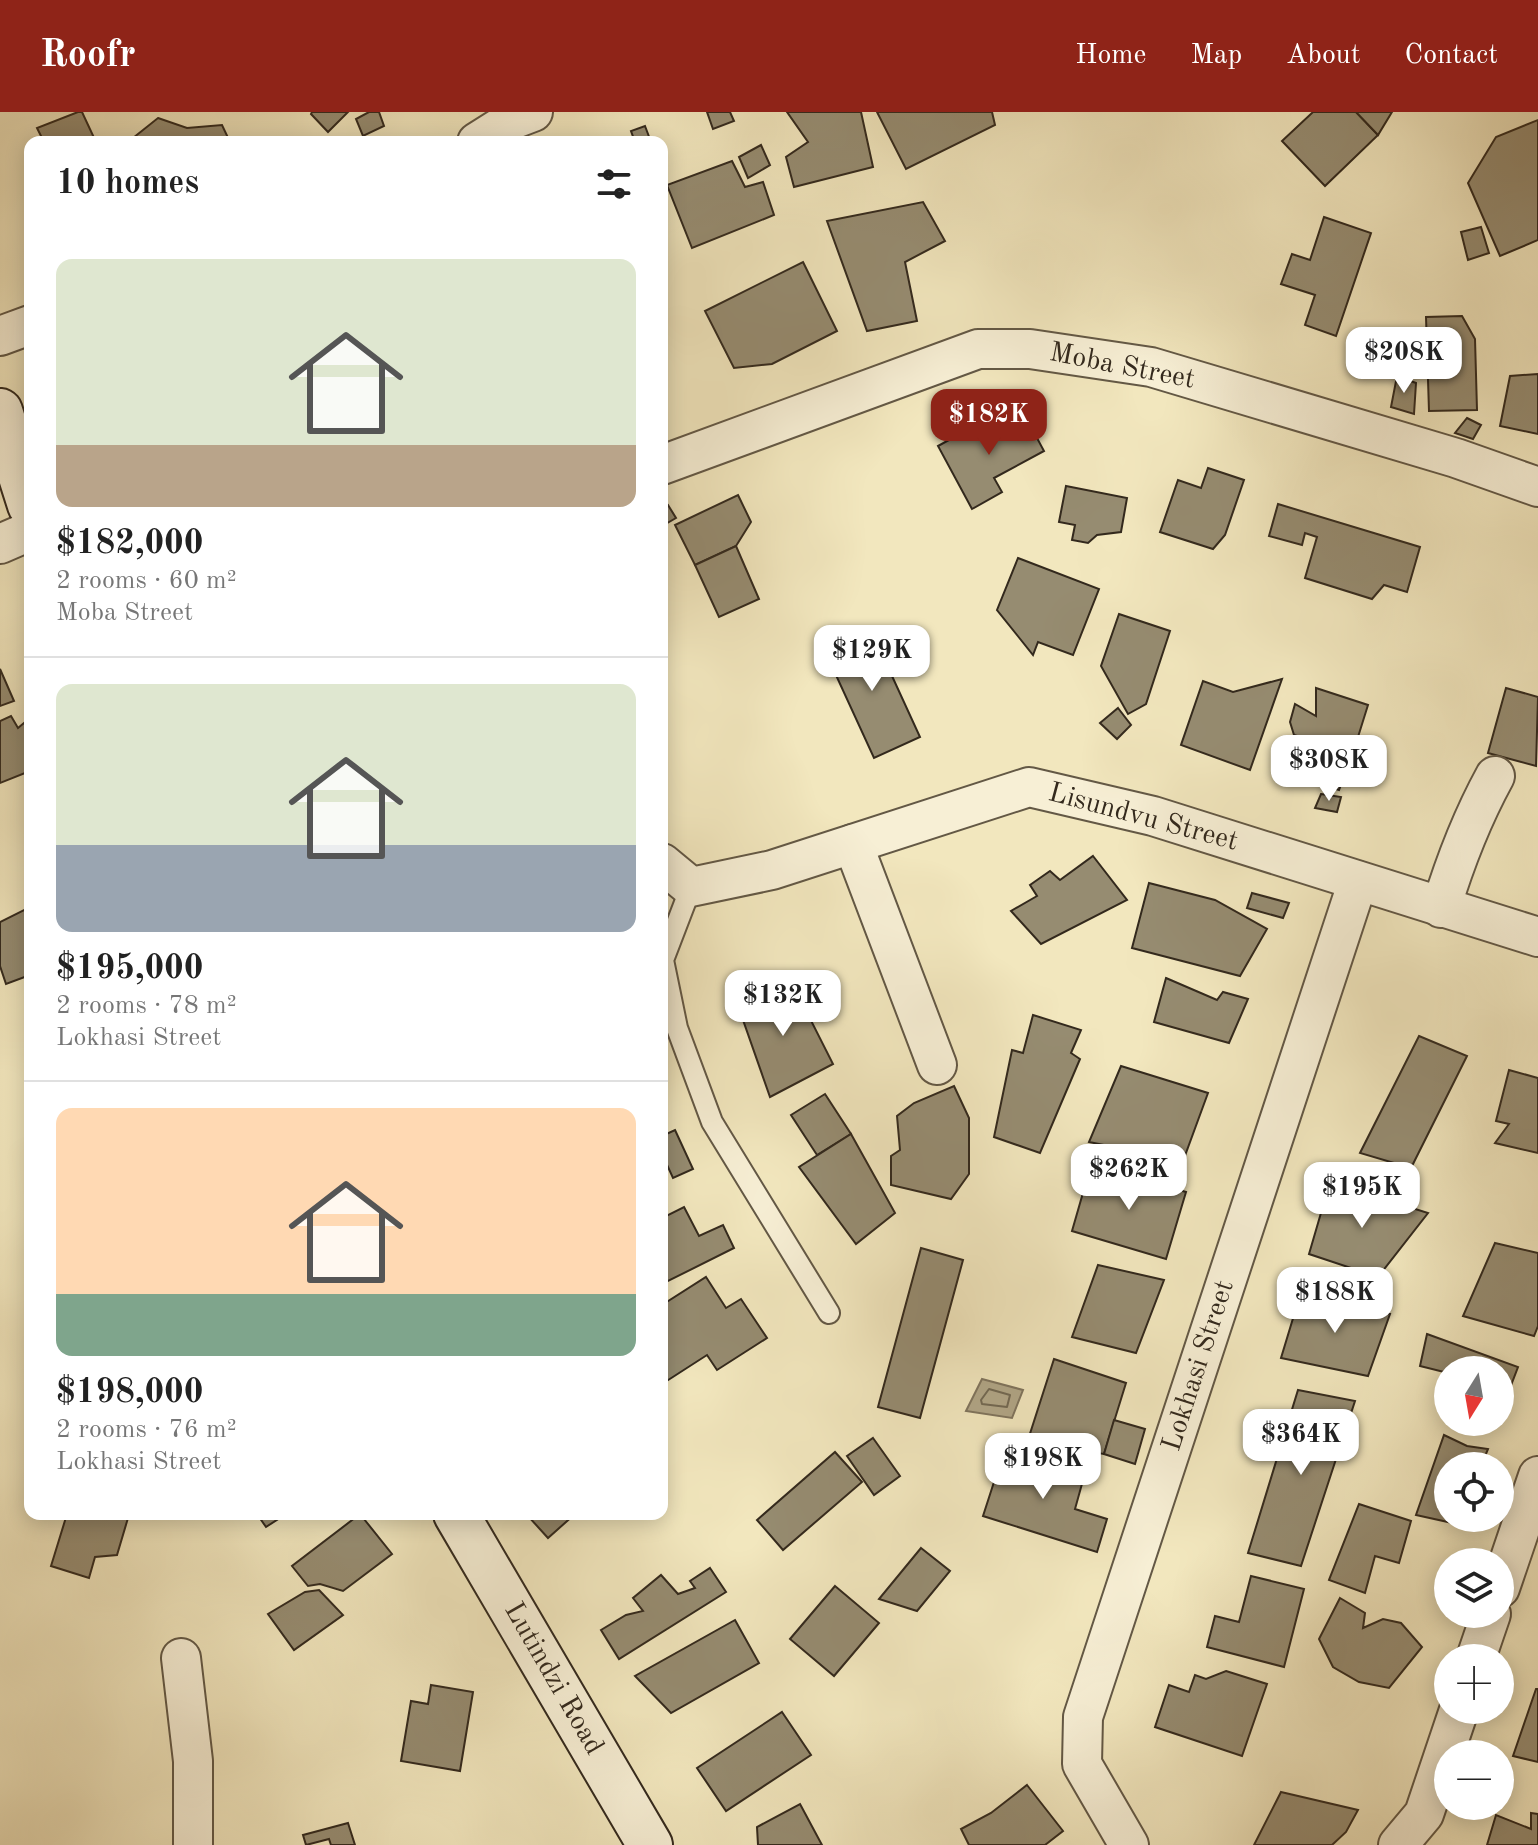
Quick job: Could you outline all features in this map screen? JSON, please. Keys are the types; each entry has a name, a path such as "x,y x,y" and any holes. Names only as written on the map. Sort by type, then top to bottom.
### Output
{"street":[{"path":"487,136 512,120 533,112"},
{"path":"0,336 24,327"},
{"name":"Moba Street","path":"668,463 978,349 1030,349 1151,367 1456,458 1538,487"},
{"path":"0,411 24,486"},
{"path":"0,544 24,534"},
{"path":"1441,908 1473,819 1495,776"},
{"name":"Lisundvu Street","path":"691,887 772,870 1029,787 1153,816 1538,937"},
{"path":"853,844 937,1065"},
{"path":"668,868 691,887"},
{"name":"Lokhasi Street","path":"1129,1845 1082,1764 1083,1717 1358,881"},
{"path":"1514,1548 1538,1476"},
{"name":"Lutindzi Road","path":"460,1520 650,1845"},
{"path":"181,1658 193,1761 193,1845"},
{"path":"1398,1845 1424,1814 1454,1724"}],"lane":[{"path":"668,947 691,887"},
{"path":"668,984 677,1028 712,1122 829,1313"}],"water":[{"path":"982,1379 1023,1390 1012,1418 966,1411"}],"building":[{"path":"82,112 93,136 41,136 37,128"},
{"path":"312,112 348,112 328,132"},
{"path":"369,112 379,112 384,126 363,136 356,119"},
{"path":"707,112 730,112 734,121 713,129"},
{"path":"787,112 861,112 873,167 794,187 786,157 808,142"},
{"path":"877,112 992,112 995,125 906,169"},
{"path":"1313,112 1356,112 1378,135 1325,186 1282,141"},
{"path":"1356,112 1392,112 1378,135"},
{"path":"158,118 187,128 222,125 227,136 136,136"},
{"path":"1538,120 1538,240 1500,256 1468,183 1496,137"},
{"path":"645,126 649,136 633,136 631,131"},
{"path":"761,145 770,165 748,178 739,157"},
{"path":"732,161 745,187 763,182 774,215 692,248 668,185"},
{"path":"923,202 945,241 905,262 917,321 867,331 827,221"},
{"path":"1324,217 1371,233 1336,336 1305,325 1315,295 1281,284 1292,254 1310,260"},
{"path":"1481,227 1489,253 1468,260 1461,232"},
{"path":"803,262 837,331 772,364 734,368 705,311"},
{"path":"1462,316 1475,339 1477,410 1429,411 1426,317"},
{"path":"1538,374 1538,434 1500,426 1510,376"},
{"path":"1397,376 1416,383 1414,414 1391,407"},
{"path":"1023,412 1044,451 994,478 1002,492 972,509 938,446 967,430 980,435"},
{"path":"1467,418 1481,425 1473,439 1455,433"},
{"path":"1208,468 1244,480 1225,535 1213,549 1160,532 1178,480 1201,488"},
{"path":"1066,486 1127,498 1121,532 1097,535 1088,543 1072,540 1075,525 1059,522"},
{"path":"738,495 751,522 736,546 695,565 675,525"},
{"path":"1278,504 1420,547 1407,592 1384,585 1372,599 1305,578 1317,537 1305,533 1302,545 1269,536"},
{"path":"668,505 676,518 668,523"},
{"path":"736,546 759,599 719,617 695,565"},
{"path":"1018,558 1099,589 1073,655 1038,642 1033,655 997,610"},
{"path":"1119,614 1170,631 1146,704 1128,714 1101,666"},
{"path":"870,628 920,737 874,758 824,649"},
{"path":"0,669 14,701 0,706"},
{"path":"1282,679 1250,770 1181,745 1203,681 1233,692"},
{"path":"1316,688 1368,705 1353,753 1294,735 1290,722 1295,704 1316,716"},
{"path":"1506,688 1538,697 1536,766 1488,753"},
{"path":"1118,708 1131,725 1117,739 1100,723"},
{"path":"11,716 18,728 24,723 24,773 0,783 0,721"},
{"path":"1284,741 1307,749 1314,741 1353,753 1339,790 1274,769"},
{"path":"1321,794 1341,797 1337,812 1315,808"},
{"path":"1093,856 1127,900 1041,944 1011,911 1037,896 1030,885 1050,871 1060,880"},
{"path":"1149,883 1215,900 1267,929 1240,976 1132,948"},
{"path":"1252,893 1289,903 1283,918 1247,908"},
{"path":"24,910 24,977 6,984 0,966 0,922"},
{"path":"1166,978 1217,1000 1223,992 1248,999 1229,1043 1154,1022"},
{"path":"793,985 833,1064 770,1097 736,1000"},
{"path":"1033,1015 1081,1030 1071,1053 1080,1059 1040,1153 994,1137 1012,1050 1023,1053"},
{"path":"1419,1036 1467,1056 1411,1168 1360,1153"},
{"path":"1121,1066 1208,1093 1183,1161 1089,1142"},
{"path":"1509,1070 1538,1078 1538,1153 1495,1143 1509,1124 1496,1121"},
{"path":"954,1086 969,1118 969,1174 951,1199 891,1185 891,1156 900,1150 897,1116 914,1103"},
{"path":"825,1094 851,1134 817,1155 791,1115"},
{"path":"675,1130 693,1169 673,1178 668,1167 668,1133"},
{"path":"851,1134 895,1213 856,1244 799,1167"},
{"path":"1091,1165 1186,1192 1166,1259 1072,1231"},
{"path":"1330,1182 1428,1213 1378,1277 1309,1254"},
{"path":"684,1207 699,1236 723,1225 734,1248 668,1281 668,1215"},
{"path":"1495,1243 1538,1253 1538,1326 1534,1336 1463,1316"},
{"path":"921,1248 963,1260 920,1418 878,1407"},
{"path":"1098,1265 1164,1280 1136,1353 1072,1337"},
{"path":"706,1277 726,1308 741,1299 767,1338 717,1370 707,1355 668,1380 668,1301"},
{"path":"1301,1292 1390,1314 1368,1376 1281,1358"},
{"path":"1427,1334 1488,1356 1434,1356 1434,1370 1420,1366"},
{"path":"1054,1359 1126,1383 1104,1454 1027,1443"},
{"path":"1298,1390 1355,1401 1301,1566 1248,1553"},
{"path":"1114,1420 1145,1429 1135,1464 1104,1454"},
{"path":"1444,1436 1467,1446 1488,1449 1487,1452 1438,1452"},
{"path":"873,1438 900,1476 874,1495 847,1456"},
{"path":"1005,1448 1085,1473 1075,1509 1107,1519 1097,1552 983,1516"},
{"path":"835,1452 862,1482 783,1550 757,1520"},
{"path":"1434,1464 1434,1519 1416,1515"},
{"path":"1359,1504 1411,1521 1399,1563 1375,1556 1365,1593 1329,1580"},
{"path":"65,1520 127,1520 117,1555 95,1557 89,1578 51,1566"},
{"path":"261,1520 277,1520 266,1527"},
{"path":"352,1520 365,1520 392,1554 343,1591 320,1584 308,1586 292,1566"},
{"path":"532,1520 568,1520 548,1538"},
{"path":"921,1548 950,1571 917,1611 879,1599"},
{"path":"710,1568 726,1592 619,1659 601,1630 626,1615 643,1611 633,1598 661,1575 678,1594 695,1588 690,1581"},
{"path":"1251,1576 1304,1589 1284,1667 1207,1647 1215,1616 1239,1622"},
{"path":"835,1586 879,1623 834,1676 790,1639"},
{"path":"319,1590 343,1615 294,1650 268,1614 305,1592"},
{"path":"1340,1598 1365,1613 1363,1628 1383,1619 1401,1623 1422,1647 1389,1688 1359,1682 1333,1667 1319,1639"},
{"path":"735,1620 759,1663 671,1713 635,1676"},
{"path":"1226,1671 1267,1684 1242,1756 1155,1727 1169,1685 1189,1692 1195,1675 1206,1679"},
{"path":"431,1685 473,1692 460,1771 401,1761 411,1701 428,1704"},
{"path":"1538,1689 1538,1762 1514,1756"},
{"path":"782,1712 811,1755 726,1811 697,1768"},
{"path":"1027,1785 1063,1831 1045,1845 969,1845 961,1829 991,1813"},
{"path":"1281,1792 1358,1810 1346,1832 1332,1845 1254,1845"},
{"path":"800,1804 822,1845 758,1845 757,1827"},
{"path":"1531,1813 1538,1814 1538,1845 1487,1845 1494,1820 1508,1820 1531,1829"},
{"path":"348,1823 355,1845 331,1845 329,1839 306,1845 303,1835"}]}
